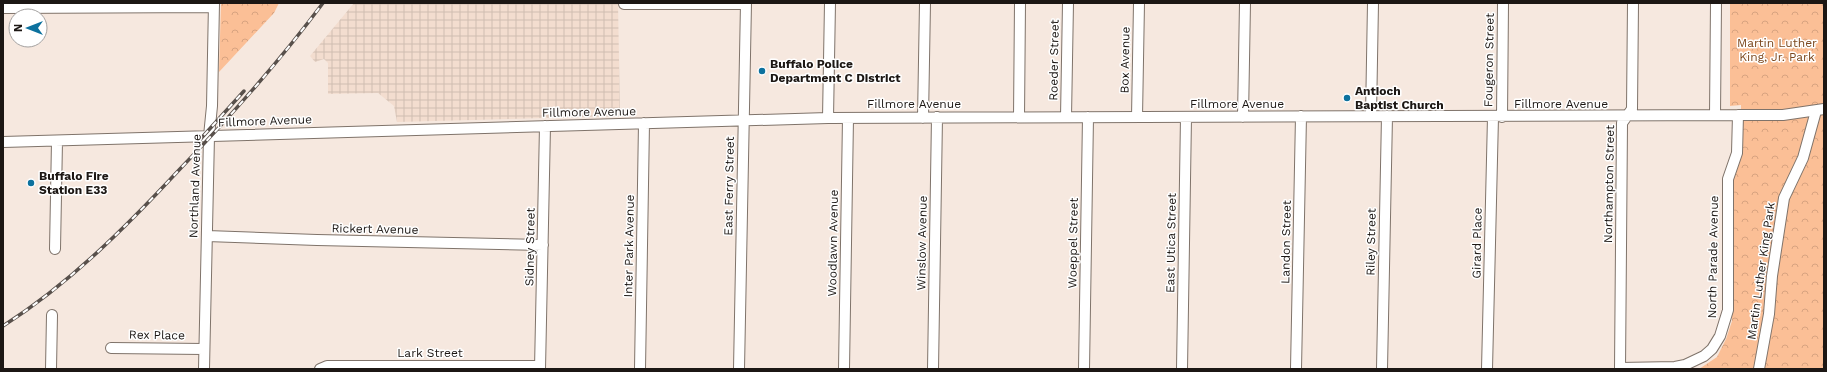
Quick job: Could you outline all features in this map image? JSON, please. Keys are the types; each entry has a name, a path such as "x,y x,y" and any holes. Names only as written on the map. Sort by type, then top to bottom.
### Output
{"street":[{"path":"624,4 746,3"},
{"name":"East Ferry Street","path":"739,369 746,3"},
{"path":"828,118 830,3"},
{"path":"923,118 925,3"},
{"path":"1019,118 1020,3"},
{"name":"Roeder Street","path":"1066,118 1068,3"},
{"name":"Box Avenue","path":"1137,117 1139,3"},
{"path":"1243,117 1245,3"},
{"path":"1371,116 1373,3"},
{"name":"Fougeron Street","path":"1497,117 1503,3"},
{"name":"Northampton Street","path":"1620,368 1622,122 1632,109 1633,3"},
{"path":"1715,115 1716,3"},
{"path":"3,8 214,5"},
{"name":"Northland Avenue","path":"204,369 209,136 212,106 214,5"},
{"name":"Fillmore Avenue","path":"3,142 828,118 1783,115 1820,110"},
{"name":"Martin Luther King Park","path":"1759,369 1769,314 1772,276 1784,198 1803,158 1820,110"},
{"name":"North Parade Avenue","path":"1620,368 1675,367 1685,365 1704,356 1712,349 1720,336 1728,310 1728,179 1737,153 1738,115"},
{"name":"Landon Street","path":"1296,369 1302,116"},
{"name":"Riley Street","path":"1382,369 1387,116"},
{"name":"Woeppel Street","path":"1084,369 1088,117"},
{"name":"East Utica Street","path":"1182,369 1186,117"},
{"name":"Girard Place","path":"1487,369 1497,117"},
{"name":"Woodlawn Avenue","path":"844,369 848,118"},
{"name":"Winslow Avenue","path":"933,369 937,118"},
{"name":"Inter Park Avenue","path":"640,369 644,123"},
{"name":"Sidney Street","path":"540,367 545,126"},
{"path":"55,249 57,141"},
{"name":"Rickert Avenue","path":"207,236 543,245"},
{"path":"51,369 52,314"},
{"name":"Rex Place","path":"110,348 204,349"},
{"name":"Lark Street","path":"320,369 327,366 540,367"}],"shaded area":[{"path":"354,3 618,3 620,116 397,122 394,106 378,93 328,94 328,63 324,59 315,62 310,56"}],"green space":[{"path":"221,3 279,3 274,13 219,72"},
{"name":"Martin Luther King, Jr. Park","path":"1730,3 1824,3 1824,369 1699,369 1717,357 1726,339 1732,321 1734,177 1741,157 1741,105 1730,106"}],"railway":[{"path":"3,326 51,292 74,273 117,234 159,192 254,89 323,3"},
{"path":"196,144 244,91"}],"place":[{"name":"Buffalo Police Department C District","path":"762,71"},
{"name":"Antioch Baptist Church","path":"1347,98"},
{"name":"Buffalo Fire Station E33","path":"31,183"}]}
